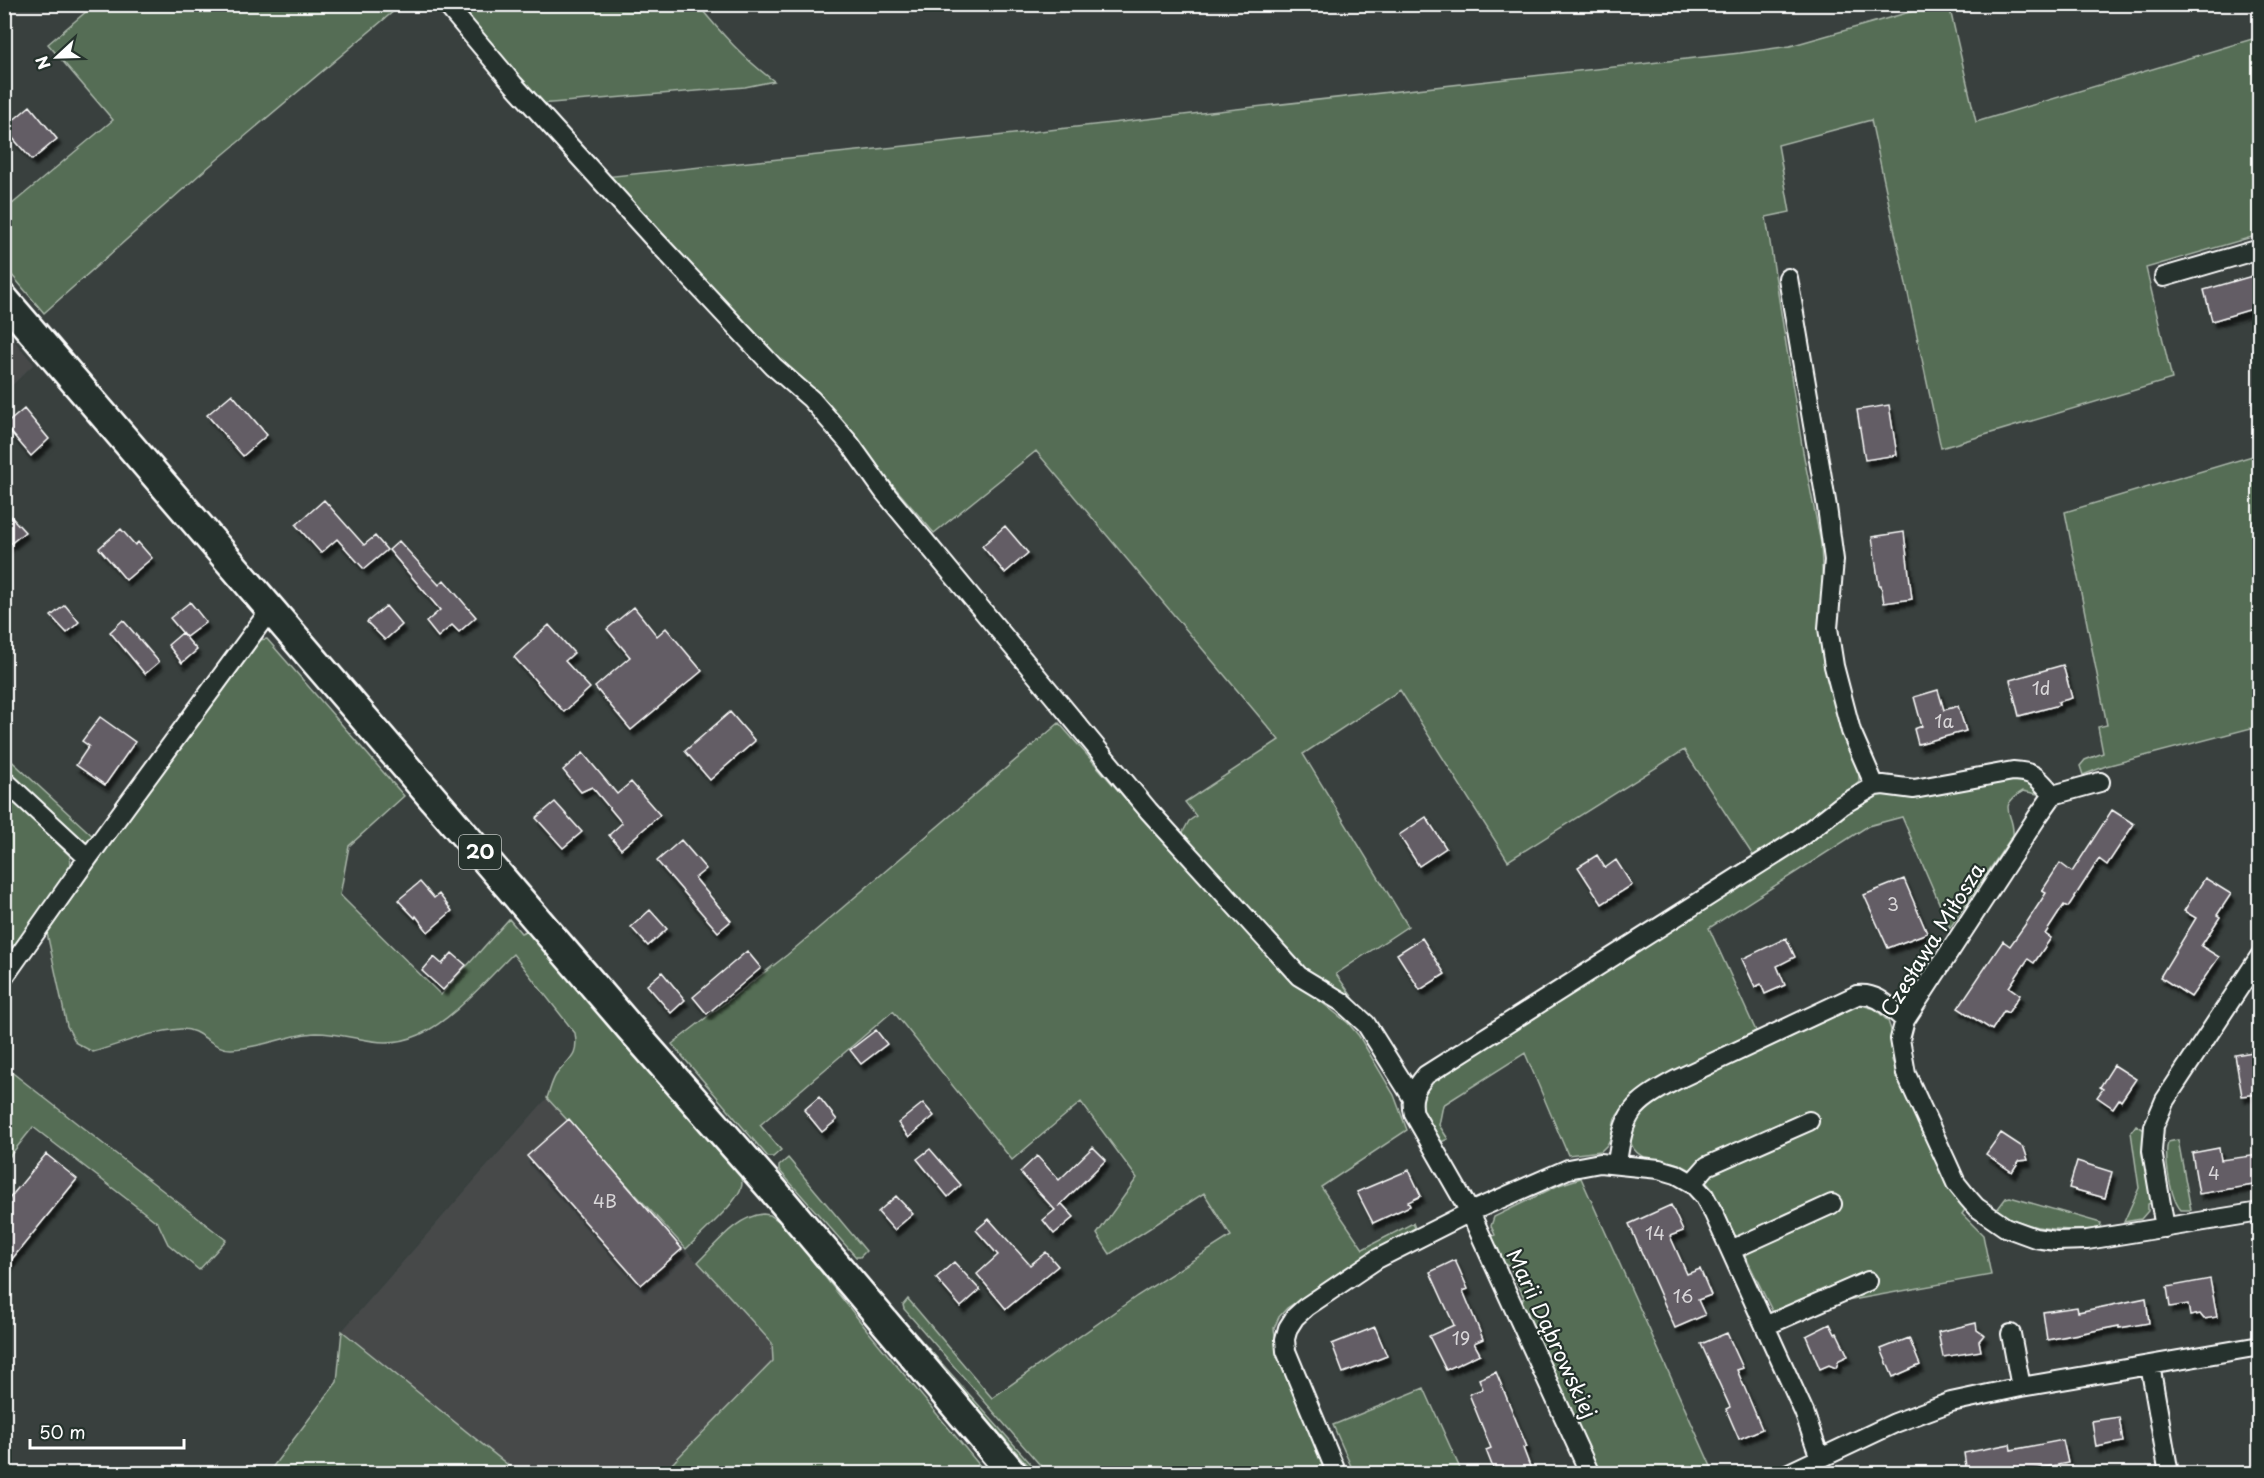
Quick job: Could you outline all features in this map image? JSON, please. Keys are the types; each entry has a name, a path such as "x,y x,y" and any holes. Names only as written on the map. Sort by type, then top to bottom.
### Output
{"main road":[{"name":"20","path":"4,299 631,1029 773,1190 1013,1473"}],"street":[{"name":"Marii Dąbrowskiej","path":"446,4 514,85 654,239 773,366 811,399 850,444 885,493 1157,819 1299,976 1342,1002 1366,1024 1412,1097 1413,1114 1470,1212 1590,1473"},
{"path":"2164,277 2259,249"},
{"path":"1788,278 1834,560 1828,628 1834,666 1851,731 1875,786"},
{"path":"4,977 88,858 270,610"},
{"path":"1412,1097 1417,1085 1426,1076 1797,840 1842,805 1875,786 1914,789 2013,771 2028,771 2036,775 2053,795 2100,783"},
{"path":"4,780 88,858"},
{"name":"Czesława Miłosza","path":"2053,795 1905,1020 1900,1039 1906,1074 1956,1183 1976,1207 2004,1227 2035,1238 2056,1242 2087,1240 2259,1212"},
{"path":"2165,1228 2152,1151 2154,1126 2165,1100 2259,956"},
{"path":"1617,1163 1624,1123 1634,1106 1653,1092 1676,1080 1857,995 1867,994 1876,997 1905,1020"},
{"path":"1692,1183 1707,1166 1809,1120"},
{"path":"1337,1473 1286,1351 1285,1339 1288,1328 1295,1317 1337,1284 1395,1250 1470,1212 1568,1169 1600,1163 1659,1169 1676,1174 1692,1183 1704,1196 1731,1250 1804,1412 1820,1458"},
{"path":"1731,1250 1832,1204"},
{"path":"1765,1326 1868,1281"},
{"path":"2011,1334 2021,1387"},
{"path":"1787,1473 1925,1411 1959,1400 2021,1387 2259,1346"},
{"path":"2150,1365 2169,1473"}],"shaded area":[{"path":"4,329 34,364 5,392 4,392"},
{"path":"547,1098 772,1344 773,1361 663,1473 518,1473 342,1331"}],"green space":[{"path":"1938,4 1949,5 1976,122 2259,37 2259,235 2146,268 2172,379 1941,448 1871,120 1778,145 1790,212 1766,217 1803,452 1821,543 1823,588 1859,771 1859,782 1798,833 1754,857 1684,750 1508,861 1400,690 1303,754 1408,926 1336,974 1358,1005 1325,985 1303,967 1186,843 1183,832 1189,821 1196,816 1185,802 1279,740 1036,451 934,533 840,424 781,366 604,177 896,147 1740,53 1790,46"},
{"path":"94,5 401,5 199,175 44,313 5,267 5,210 113,120 48,44"},
{"path":"454,5 698,5 733,45 774,81 745,87 539,104"},
{"path":"2259,454 2259,726 2106,766 2083,775 2080,766 2085,760 2103,753 2098,727 2107,725 2065,512"},
{"path":"267,639 404,796 349,846 340,895 441,995 509,919 521,933 526,931 530,933 738,1170 742,1183 738,1195 686,1249 547,1098 556,1075 574,1052 575,1033 513,954 457,1010 432,1028 405,1040 380,1042 316,1033 252,1047 231,1049 218,1046 194,1032 181,1029 147,1035 93,1052 76,1043 67,1026 47,933 257,640"},
{"path":"1059,723 1251,937 1306,990 1348,1023 1359,1036 1394,1095 1407,1130 1321,1187 1363,1249 1413,1223 1415,1228 1287,1308 1279,1317 1274,1328 1277,1349 1328,1473 1047,1473 904,1309 903,1305 908,1299 992,1398 1137,1296 1231,1236 1204,1193 1110,1254 1097,1234 1137,1178 1081,1102 1012,1160 893,1011 760,1125 781,1150 773,1157 768,1157 672,1044 787,955"},
{"path":"4,754 95,838 85,844 5,771"},
{"path":"2013,780 2030,782 2037,794 2023,791 2010,802 2008,811 2013,835 1950,928 1902,817 1868,826 1709,928 1756,1031 1633,1095 1615,1118 1611,1137 1601,1151 1568,1155 1525,1053 1443,1105 1439,1125 1448,1139 1441,1142 1422,1113 1421,1097 1435,1078 1842,813 1876,795"},
{"path":"5,793 70,856 71,865 5,963"},
{"path":"1858,1004 1875,1009 1888,1021 1891,1030 1892,1060 1922,1133 1951,1190 1966,1208 1962,1214 1983,1235 1991,1275 1841,1302 1781,1329 1713,1190 1698,1175 1686,1168 1673,1162 1643,1157 1635,1151 1630,1136 1635,1121 1651,1102"},
{"path":"5,1067 226,1240 199,1270 168,1244 158,1223 33,1127 5,1162"},
{"path":"2136,1125 2146,1131 2144,1152 2152,1203 2148,1204 2148,1211 2141,1219 2124,1222 2139,1188 2131,1132"},
{"path":"2178,1140 2191,1210 2181,1210 2177,1204 2169,1177 2168,1142"},
{"path":"788,1158 866,1251 860,1257 856,1257 779,1170 779,1166"},
{"path":"1581,1178 1714,1473 1599,1473 1521,1303 1524,1298 1509,1265 1502,1263 1491,1237 1495,1235 1491,1226 1494,1217 1559,1185"},
{"path":"2010,1197 2101,1223 2100,1229 2072,1230 2021,1223 1996,1211 2006,1198"},
{"path":"770,1215 780,1222 795,1239 986,1473 663,1473 773,1361 772,1343 698,1262 735,1226 753,1216"},
{"path":"896,1312 1039,1473 1035,1473 896,1316"},
{"path":"342,1331 518,1473 268,1473 337,1382"},
{"path":"1424,1388 1462,1473 1354,1473 1333,1425"}],"building":[{"path":"30,106 57,139 32,160 4,128"},
{"path":"2259,274 2259,307 2212,321 2204,290"},
{"path":"232,394 267,435 243,456 207,415"},
{"path":"1889,405 1897,455 1865,460 1857,410"},
{"path":"24,409 49,439 31,456 5,425"},
{"path":"324,500 364,545 375,536 387,550 364,569 337,539 321,553 296,525"},
{"path":"4,509 25,532 4,549"},
{"path":"1005,526 1028,553 1005,573 982,546"},
{"path":"121,529 135,545 138,542 152,558 126,580 99,548"},
{"path":"1904,532 1912,599 1884,603 1872,537"},
{"path":"399,541 439,585 444,580 476,617 459,632 452,625 438,637 426,622 440,610 389,550"},
{"path":"190,602 206,622 186,637 170,618"},
{"path":"65,605 79,622 67,633 51,616"},
{"path":"386,606 402,625 385,640 367,622"},
{"path":"634,607 657,636 666,628 702,671 631,730 595,687 630,657 607,629"},
{"path":"123,620 159,662 145,674 110,632"},
{"path":"549,625 574,653 565,661 590,688 564,712 514,657"},
{"path":"182,633 197,650 182,663 168,645"},
{"path":"2063,665 2072,698 2058,702 2059,705 2019,716 2010,680"},
{"path":"1938,690 1944,710 1958,706 1966,731 1918,744 1914,729 1922,726 1914,697"},
{"path":"730,712 755,741 710,780 685,751"},
{"path":"100,717 135,742 105,785 76,765 89,746 82,741"},
{"path":"583,753 617,794 631,782 660,815 621,849 609,835 622,823 592,787 581,792 563,770"},
{"path":"555,802 582,832 563,848 536,818"},
{"path":"2112,810 2134,824 2107,865 2099,859 2068,907 2064,905 2045,934 2051,938 2034,963 2028,959 2009,987 2020,995 2008,1013 2004,1011 1992,1030 1958,1008 2003,941 2010,946 2027,922 2046,893 2042,891 2060,863 2072,872"},
{"path":"1426,817 1446,848 1419,866 1399,835"},
{"path":"681,840 706,869 695,878 731,921 718,932 657,861"},
{"path":"1597,855 1605,868 1616,860 1632,885 1602,904 1578,867"},
{"path":"2205,878 2231,894 2217,915 2220,917 2201,946 2219,957 2191,997 2160,977 2196,918 2184,911"},
{"path":"1904,879 1927,933 1888,948 1864,895"},
{"path":"420,882 434,898 439,894 452,911 428,932 416,916 415,918 398,900"},
{"path":"650,910 667,929 648,946 631,927"},
{"path":"1422,938 1445,974 1420,990 1397,954"},
{"path":"1786,938 1795,957 1777,966 1785,985 1765,994 1761,984 1755,987 1742,959"},
{"path":"747,951 761,968 707,1014 693,997"},
{"path":"452,953 466,965 443,990 422,971 434,957 442,964"},
{"path":"662,972 685,1000 671,1013 647,985"},
{"path":"876,1030 887,1044 861,1064 850,1050"},
{"path":"2259,1051 2259,1094 2242,1096 2235,1055"},
{"path":"2114,1065 2136,1079 2121,1101 2119,1099 2113,1108 2097,1097 2103,1089 2100,1087"},
{"path":"819,1097 837,1120 822,1132 804,1110"},
{"path":"923,1103 934,1116 909,1137 898,1123"},
{"path":"569,1119 682,1249 641,1285 527,1156"},
{"path":"2001,1133 2024,1148 2028,1160 2019,1161 2012,1172 1986,1154"},
{"path":"1093,1147 1106,1160 1058,1207 1062,1204 1074,1217 1054,1234 1043,1220 1055,1210 1020,1172 1037,1156 1059,1180"},
{"path":"2219,1148 2221,1160 2259,1155 2259,1184 2199,1194 2192,1153"},
{"path":"930,1149 961,1185 948,1197 917,1159"},
{"path":"46,1154 77,1179 4,1269 4,1205"},
{"path":"2077,1161 2112,1172 2105,1198 2069,1188"},
{"path":"1409,1170 1421,1196 1408,1202 1410,1206 1373,1223 1357,1192"},
{"path":"896,1196 913,1214 894,1230 878,1212"},
{"path":"1671,1205 1683,1231 1670,1236 1687,1274 1700,1269 1711,1295 1698,1300 1705,1315 1675,1328 1629,1224"},
{"path":"989,1219 1030,1265 1046,1252 1058,1266 1006,1309 977,1274 998,1255 976,1230"},
{"path":"1455,1260 1468,1289 1463,1291 1483,1339 1474,1343 1480,1354 1446,1370 1429,1336 1454,1325 1430,1272"},
{"path":"954,1262 980,1290 961,1307 936,1278"},
{"path":"2210,1279 2217,1317 2204,1319 2200,1314 2190,1316 2188,1304 2170,1307 2167,1287"},
{"path":"2146,1298 2149,1323 2119,1328 2119,1326 2047,1340 2043,1312 2077,1307 2078,1312"},
{"path":"1976,1323 1977,1330 1984,1335 1979,1341 1981,1351 1943,1357 1938,1332"},
{"path":"1830,1324 1848,1356 1839,1360 1836,1368 1829,1365 1820,1369 1806,1336"},
{"path":"1375,1327 1387,1356 1343,1373 1332,1344"},
{"path":"1727,1333 1743,1368 1737,1370 1762,1429 1739,1439 1726,1409 1730,1407 1701,1344"},
{"path":"1909,1338 1920,1365 1893,1377 1881,1349"},
{"path":"1496,1372 1527,1447 1523,1448 1531,1469 1521,1473 1495,1473 1486,1450 1491,1448 1469,1394 1483,1389 1479,1379"},
{"path":"2119,1417 2123,1442 2096,1447 2092,1421"},
{"path":"2063,1440 2068,1463 2016,1473 1967,1473 1964,1453 2010,1444 2011,1450"}]}
